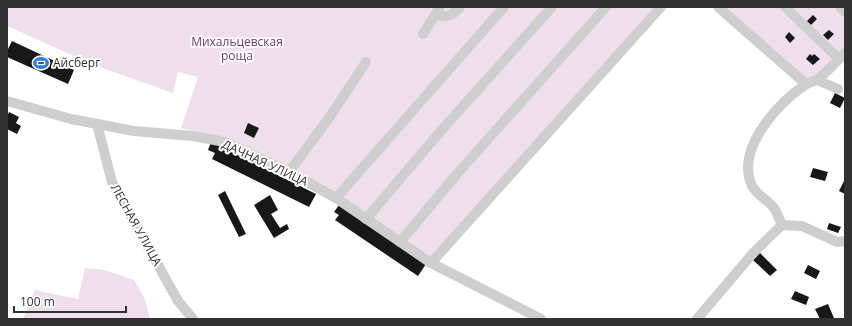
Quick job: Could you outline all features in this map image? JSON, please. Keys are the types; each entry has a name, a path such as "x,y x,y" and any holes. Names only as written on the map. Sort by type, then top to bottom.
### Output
{"street":[{"path":"423,34 438,11 445,17 451,15 460,7"},
{"path":"336,198 504,7"},
{"path":"366,218 552,7"},
{"path":"400,242 456,175 606,7"},
{"path":"431,263 661,7"},
{"path":"718,7 806,84"},
{"path":"782,224 774,208 758,194 750,182 747,168 752,149 760,130 781,104 806,84 817,80 842,56 785,7"},
{"path":"840,7 845,12"},
{"path":"289,172 329,118 366,62"},
{"path":"817,80 838,89"},
{"name":"ДАЧНАЯ УЛИЦА","path":"7,101 71,119 134,132 193,136 225,142 289,172 336,198 431,263 541,319"},
{"name":"ЛЕСНАЯ УЛИЦА","path":"97,124 112,182 178,301 193,319"},
{"path":"782,224 802,226 837,242 845,241"},
{"path":"696,319 754,252 782,224"}],"green space":[{"name":"Михальцевская роща","path":"7,7 665,7 435,263 336,196 226,140 181,128 198,77 178,72 173,93 94,65 7,26"},
{"path":"713,7 845,7 845,48 807,87"},
{"path":"85,268 104,270 134,280 145,299 150,319 23,319 35,290 78,299"}],"building":[{"path":"813,15 817,19 811,25 807,21"},
{"path":"829,30 834,34 828,40 823,35"},
{"path":"789,32 795,38 790,43 785,37"},
{"name":"Айсберг","path":"12,41 74,70 68,84 7,57 7,51"},
{"path":"810,54 812,56 814,54 820,59 813,65 806,59"},
{"path":"835,93 845,98 840,108 830,103"},
{"path":"9,112 19,117 16,123 21,126 17,134 7,129 7,117"},
{"path":"248,123 259,128 254,138 244,133"},
{"path":"211,142 316,194 309,207 212,159 215,153 208,150"},
{"path":"813,168 828,172 825,181 810,177"},
{"path":"845,179 845,194 839,191"},
{"path":"225,191 246,234 239,237 218,195"},
{"path":"270,195 278,210 271,214 280,228 287,224 289,229 274,238 254,205"},
{"path":"339,205 426,264 418,276 335,220 339,215 334,212"},
{"path":"829,223 841,227 838,233 827,229"},
{"path":"760,253 777,270 770,276 753,260"},
{"path":"808,265 820,271 816,279 804,273"},
{"path":"795,291 809,297 806,305 791,299"},
{"path":"828,304 834,318 820,319 815,309"}],"place":[{"name":"Айсберг","path":"41,63"}]}
